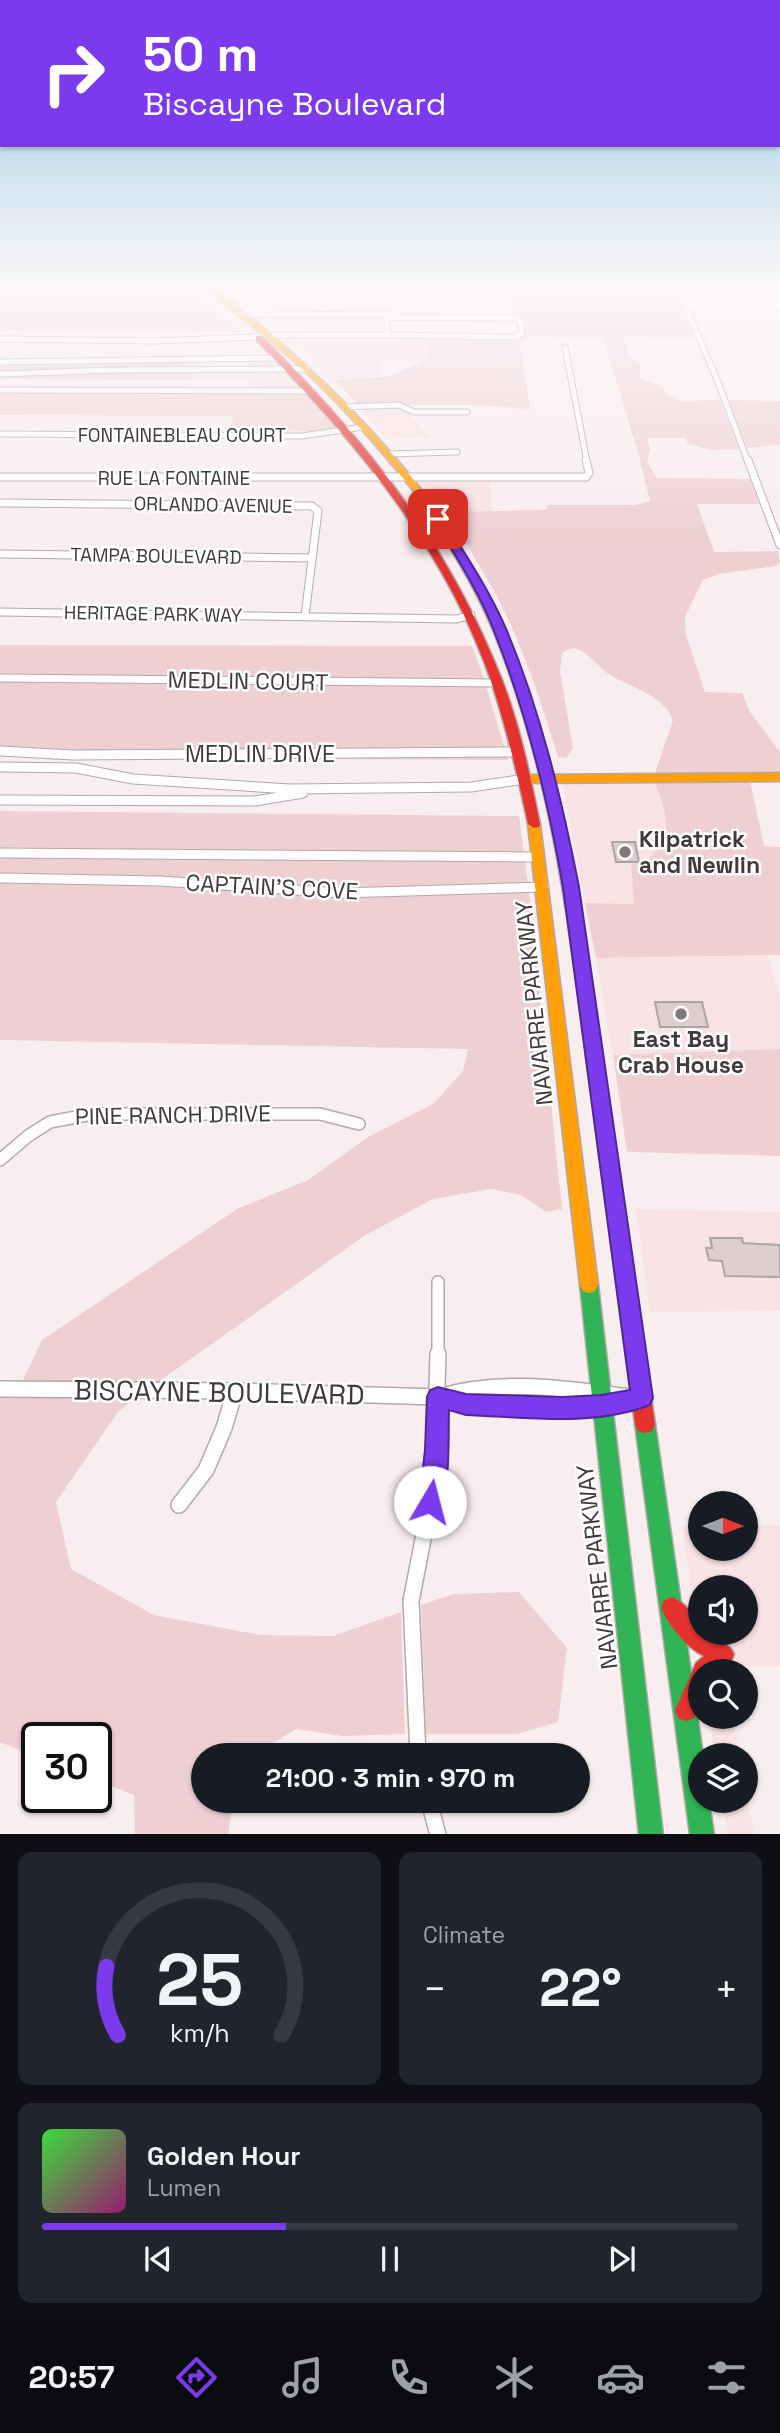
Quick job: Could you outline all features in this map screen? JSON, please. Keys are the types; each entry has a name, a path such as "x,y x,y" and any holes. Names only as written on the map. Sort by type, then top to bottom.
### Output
{"main road":[{"name":"NAVARRE PARKWAY","path":"308,369 363,426 384,461 390,479 435,547 471,615 519,752 544,887 651,1834"},
{"name":"NAVARRE PARKWAY","path":"292,370 348,430 407,477 449,535 477,581 500,630 534,726 548,777 571,887 702,1834"},
{"path":"477,581 480,597 471,615 489,624 520,703 534,726"},
{"path":"525,779 780,777"},
{"path":"672,1608 701,1643 723,1654 718,1659"},
{"path":"686,1710 688,1706"}],"street":[{"path":"0,374 114,370 308,369"},
{"name":"RUE LA FONTAINE","path":"0,477 588,477 569,369"},
{"path":"712,369 780,545"},
{"path":"0,390 312,391"},
{"path":"344,407 399,405 414,412 467,412"},
{"name":"FONTAINEBLEAU COURT","path":"0,434 302,436 363,426"},
{"path":"384,461 457,453"},
{"name":"RUE LA FONTAINE","path":"348,479 372,473 384,461"},
{"name":"ORLANDO AVENUE","path":"0,503 312,506 318,511 305,616"},
{"name":"TAMPA BOULEVARD","path":"0,554 312,558"},
{"name":"HERITAGE PARK WAY","path":"0,612 457,619 471,615"},
{"name":"MEDLIN COURT","path":"0,678 497,683"},
{"name":"MEDLIN DRIVE","path":"0,751 73,755 519,752"},
{"path":"0,767 76,768 133,779 317,790 471,787 525,779"},
{"path":"0,800 255,802 317,790"},
{"path":"0,853 539,857"},
{"name":"CAPTAIN'S COVE","path":"0,878 160,881 341,893 544,887"},
{"name":"PINE RANCH DRIVE","path":"0,1160 35,1129 79,1114 320,1114 359,1124"},
{"path":"417,1743 411,1601 434,1483 438,1397 438,1282"},
{"name":"BISCAYNE BOULEVARD","path":"0,1389 234,1391 438,1397 466,1405 642,1398"},
{"path":"179,1505 206,1470 224,1428 234,1391"},
{"path":"432,1813 438,1834"}],"shaded area":[{"path":"0,369 193,369 193,370 0,372"},
{"path":"282,369 283,370 193,370"},
{"path":"322,369 379,369 378,375 335,380"},
{"path":"407,369 524,369 530,409 473,405 358,405 335,380 391,376"},
{"path":"612,369 640,369 639,378 660,385 670,397 679,401 720,400 739,449 713,450 689,445 685,438 647,438 650,449 647,462 657,478 750,479 759,504 697,504 714,552 778,551 780,562 776,566 719,574 703,580 685,617 686,635 705,692 742,693 750,712 780,752 780,774 655,773 673,720 668,711 654,697 607,673 575,648 562,653 560,672 573,748 566,758 558,757 535,685 514,632 485,575 446,512 546,510 548,505 636,505 650,501"},
{"path":"113,371 193,372 190,380 0,379 0,375"},
{"path":"193,372 285,372 302,390 248,390 249,381 190,380"},
{"path":"0,393 305,393 338,431 231,432 233,416 0,415"},
{"path":"728,400 780,401 780,443 747,448"},
{"path":"397,407 406,411 431,437 384,439 361,408"},
{"path":"419,479 490,479 492,511 446,512"},
{"path":"0,645 472,646 485,681 0,676"},
{"path":"0,681 486,686 505,749 74,752 0,748"},
{"path":"507,754 508,760 85,758"},
{"path":"654,779 665,812 667,840 647,861 637,864 634,904 585,903 562,780"},
{"path":"654,779 750,780 764,846 780,847 780,955 596,958 585,903 634,904 631,864 647,861 667,840 665,812"},
{"path":"0,811 519,816 528,884 341,889 0,875"},
{"path":"0,882 159,884 341,897 529,891 562,1209 546,1212 521,1195 491,1189 433,1199 364,1236 157,1383 22,1382 42,1340 237,1209 308,1180 368,1137 433,1104 463,1071 468,1049 0,1040"},
{"path":"768,956 780,998 780,1049 613,1055 596,958"},
{"path":"780,1049 780,1156 627,1152 613,1055"},
{"path":"636,1209 780,1212 780,1311 650,1312"},
{"path":"0,1397 137,1397 118,1412 56,1502 71,1569 154,1615 260,1635 333,1636 401,1612 405,1734 342,1736 296,1729 273,1743 191,1743 191,1813 231,1813 228,1834 135,1834 134,1795 112,1786 112,1722 21,1722 21,1751 0,1742"},
{"path":"780,1525 780,1666 758,1666 758,1659 701,1659 699,1645 758,1645 758,1575 689,1575 682,1526 688,1526 688,1561 758,1561 758,1526"},
{"path":"519,1592 567,1648 558,1722 517,1734 426,1734 421,1605 453,1594"},
{"path":"711,1729 735,1729 737,1743 713,1743"},
{"path":"724,1813 750,1813 754,1834 727,1834"}],"building":[{"name":"Kilpatrick and Newlin","path":"612,842 635,842 639,862 616,862"},
{"name":"East Bay Crab House","path":"655,1002 702,1002 708,1027 660,1027"},
{"path":"710,1238 742,1238 743,1243 780,1245 780,1277 725,1276 722,1261 709,1260 706,1248 712,1248"}],"traffic: fast":[{"path":"422,496 464,561 497,627 524,696 561,839 595,1063"},
{"path":"589,1285 651,1834"},
{"path":"645,1424 702,1834"}],"traffic: slow":[{"path":"306,369 374,436 422,496"},
{"path":"525,779 780,777"},
{"path":"534,824 589,1285"}],"traffic: jam":[{"path":"290,369 359,445 401,500 438,558 470,618 497,682 518,750 534,824"},
{"path":"595,1063 645,1424"},
{"path":"672,1608 701,1643 723,1654"},
{"path":"717,1659 723,1654"},
{"path":"686,1710 688,1706"}],"place":[{"name":"Kilpatrick and Newlin","path":"625,852"},
{"name":"East Bay Crab House","path":"681,1014"}],"route":[{"path":"430,1502 437,1450 438,1397 466,1405 563,1407 601,1406 642,1398 571,887 557,809 542,750 494,615 477,581 438,519"}]}
